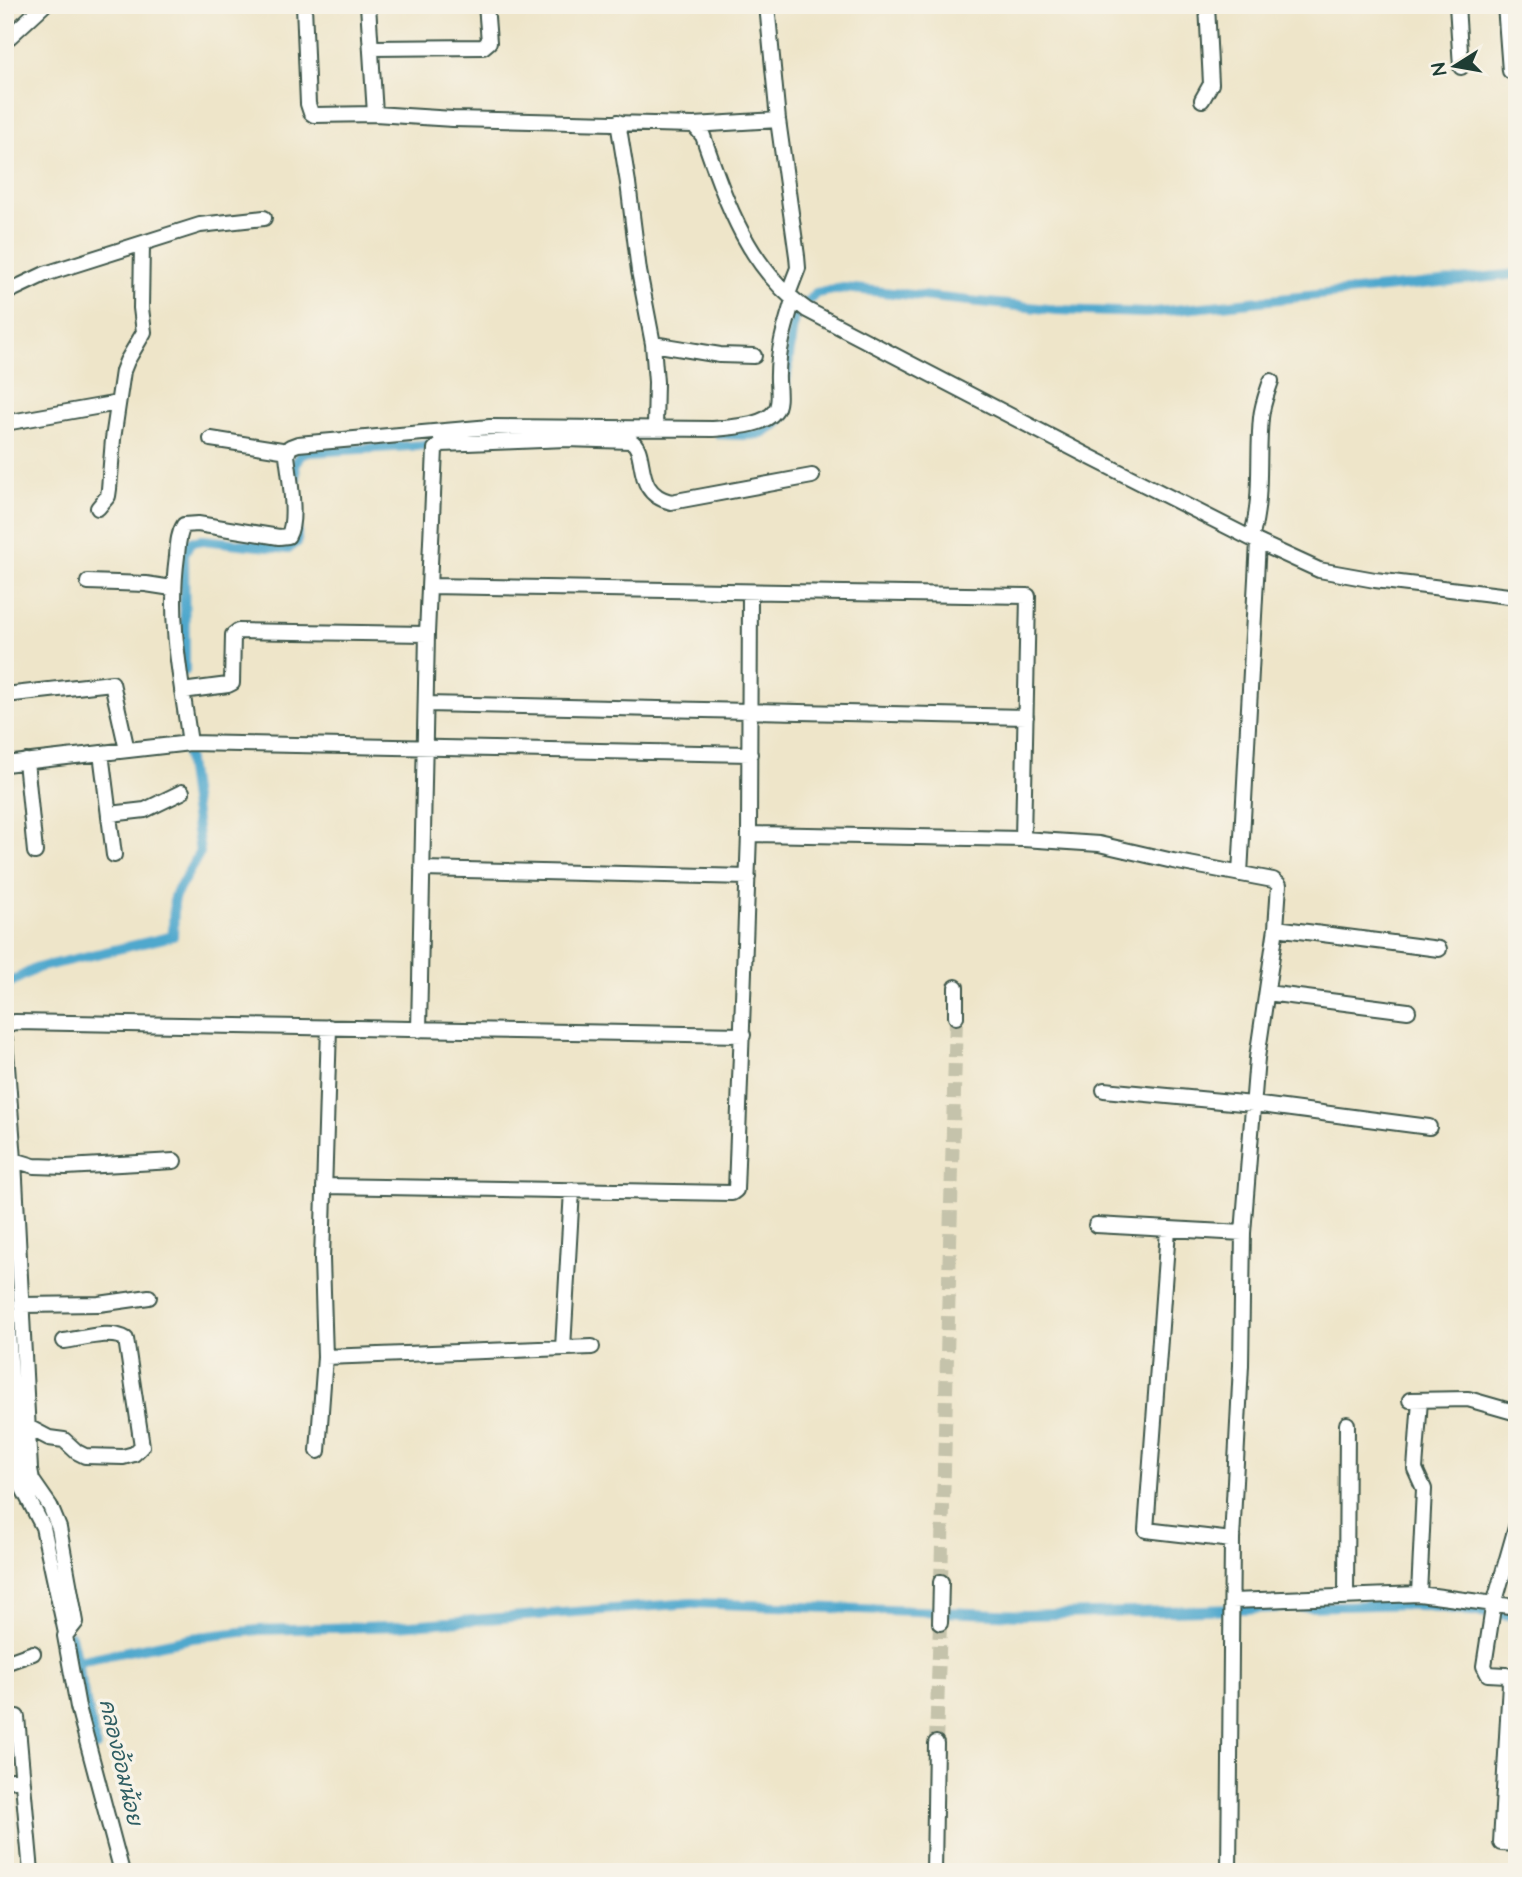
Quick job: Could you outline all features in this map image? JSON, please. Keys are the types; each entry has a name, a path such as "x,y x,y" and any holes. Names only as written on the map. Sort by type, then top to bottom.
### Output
{"street":[{"path":"304,5 307,104 310,113 319,116 375,114 453,119 694,125 778,120"},
{"path":"368,5 375,114"},
{"path":"372,48 483,47 489,42 486,5"},
{"path":"211,439 288,451 298,444 490,428 713,429 748,424 776,411 779,352 796,301 798,268 778,120 767,5"},
{"path":"1202,100 1212,84 1207,5"},
{"path":"1457,5 1461,67"},
{"path":"5,41 43,6"},
{"path":"1509,8 1513,55 1510,71"},
{"path":"618,122 639,271 653,344 655,428"},
{"path":"694,125 703,136 733,220 757,256 796,301 1072,448 1319,570 1517,597"},
{"path":"5,293 45,274 200,225 264,218"},
{"path":"98,508 108,496 110,488 118,403 127,361 144,332 141,308 142,244"},
{"path":"653,344 720,355 754,356"},
{"path":"1240,874 1261,415 1270,381"},
{"path":"5,423 118,403"},
{"path":"419,1030 427,634 435,449 441,444 513,440 631,441 638,447 645,483 658,497 671,502 812,477"},
{"path":"186,744 183,691 172,624 172,588 179,539 184,525 198,524 279,537 288,536 292,529 292,515 288,451"},
{"path":"88,582 146,584 172,588"},
{"path":"429,586 1028,596 1023,839"},
{"path":"324,1186 732,1193 736,1190 749,834 750,592"},
{"path":"183,691 232,683 233,635 238,631 427,634"},
{"path":"5,695 112,683 128,750"},
{"path":"426,704 1026,717"},
{"path":"5,764 186,744 750,754"},
{"path":"100,754 114,855"},
{"path":"26,761 36,852"},
{"path":"110,814 145,810 183,792"},
{"path":"749,834 1023,839 1099,844 1277,882 1279,888 1276,928 1253,1104 1243,1233 1241,1365 1232,1539 1229,1872"},
{"path":"422,869 747,877"},
{"path":"1276,928 1439,949"},
{"path":"956,987 956,1017"},
{"path":"1266,993 1408,1011"},
{"path":"5,1030 10,1023 16,1022 743,1035"},
{"path":"318,1451 325,1357 322,1259 329,1027"},
{"path":"5,1039 15,1160 30,1469 36,1487 50,1506 59,1528 71,1585 69,1630"},
{"path":"1104,1090 1253,1104 1429,1127"},
{"path":"15,1160 34,1166 66,1167 174,1161"},
{"path":"563,1348 572,1190"},
{"path":"1096,1225 1243,1233"},
{"path":"1168,1230 1146,1530 1232,1539"},
{"path":"5,1287 18,1479 43,1527 69,1630 78,1707 122,1872"},
{"path":"21,1305 99,1304 149,1297"},
{"path":"28,1427 49,1438 64,1440 85,1456 123,1457 134,1454 142,1446 126,1339 108,1335 64,1341"},
{"path":"325,1357 592,1348"},
{"path":"1419,1594 1424,1489 1415,1469 1415,1400 1468,1399 1517,1413"},
{"path":"1346,1597 1347,1424"},
{"path":"1517,1524 1492,1610 1485,1670 1488,1674 1506,1675 1510,1683 1501,1843 1517,1844"},
{"path":"940,1619 941,1583"},
{"path":"1232,1607 1419,1594 1492,1610 1517,1608"},
{"path":"5,1663 33,1653"},
{"path":"17,1717 31,1872"},
{"path":"934,1872 936,1743"},
{"path":"5,1781 22,1779"}],"waterway":[{"path":"719,434 748,435 763,432 771,429 785,415 784,397 794,316 816,293 844,288 1057,310 1146,313 1517,274"},
{"path":"296,478 295,466 300,455 310,452 442,444"},
{"path":"185,671 184,554 190,542 203,540 288,549 297,542 297,521"},
{"path":"5,985 37,968 173,936 174,897 200,852 185,739"},
{"path":"5,1176 12,1294"},
{"path":"45,1517 52,1530 57,1562"},
{"path":"78,1661 192,1638 258,1630 397,1626 692,1603 1025,1615 1409,1604 1517,1616"},
{"name":"คลองอ้อมน้อย","path":"71,1636 96,1747"}],"tunnel":[{"path":"941,1582 956,1017"},
{"path":"936,1743 940,1623"}]}
